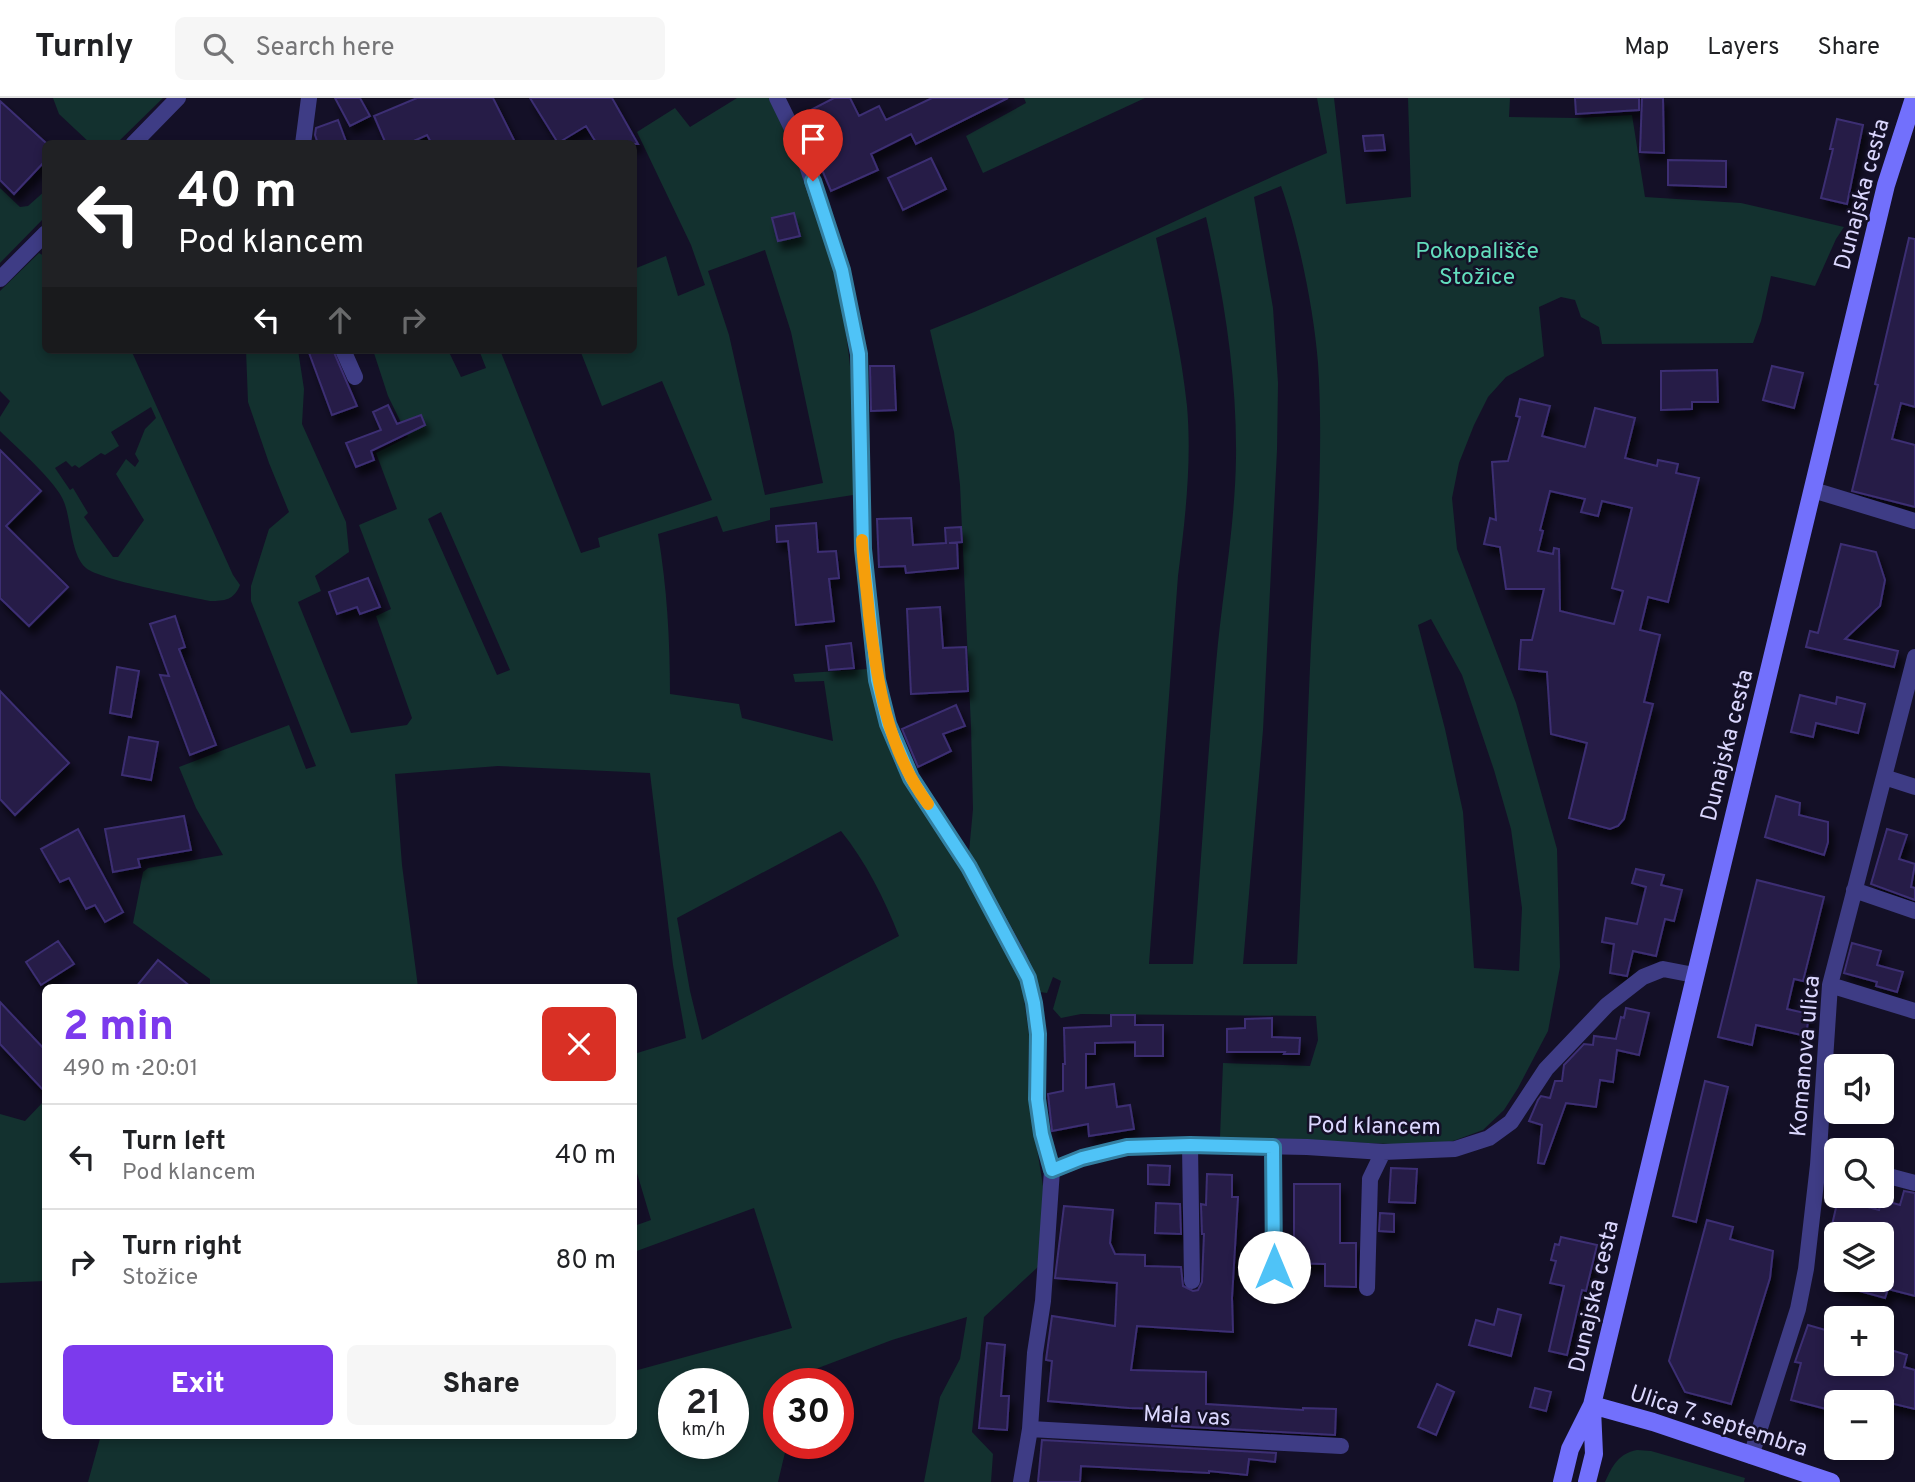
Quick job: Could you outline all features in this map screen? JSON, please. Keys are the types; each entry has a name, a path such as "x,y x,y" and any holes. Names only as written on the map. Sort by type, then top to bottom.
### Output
{"main road":[{"name":"Dunajska cesta","path":"1562,1482 1570,1449 1592,1405 1886,185 1914,98"},
{"name":"Dunajska cesta","path":"1587,1482 1594,1454 1592,1405"},
{"name":"Ulica 7. septembra","path":"1592,1405 1653,1422 1831,1482"}],"street":[{"path":"137,140 178,98"},
{"path":"304,140 309,98"},
{"path":"777,98 800,145 842,270 859,354 863,549 877,680 888,724 911,778 969,867 1028,978 1034,1003 1038,1034 1037,1099 1042,1134 1052,1170 1043,1301 1035,1353 1030,1429 1021,1482"},
{"path":"0,279 42,237"},
{"path":"345,354 355,377"},
{"path":"1813,490 1915,521"},
{"name":"Komanova ulica","path":"1751,1456 1798,1309 1806,1269 1818,1164 1830,985 1915,660"},
{"path":"1884,777 1915,787"},
{"path":"1854,890 1915,911"},
{"name":"Pod klancem","path":"1052,1170 1082,1158 1127,1147 1190,1145 1383,1152 1455,1149 1489,1138 1511,1122 1546,1069 1608,1005 1643,977 1662,970 1694,975"},
{"path":"1830,985 1915,1011"},
{"path":"1190,1145 1192,1281"},
{"path":"1273,1147 1274,1291"},
{"path":"1367,1288 1370,1179 1383,1152"},
{"path":"1818,1164 1824,1165"},
{"path":"1894,1177 1915,1183"},
{"name":"Mala vas","path":"1030,1429 1341,1446"}],"green space":[{"path":"53,98 163,98 120,140 87,140 59,114"},
{"path":"737,98 769,98 800,166 825,238 843,313 853,401 853,495 770,508 770,520 723,532 717,516 658,534 667,614 670,694 739,704 742,718 833,741 824,681 795,682 793,674 867,669 880,725 895,764 911,794 941,828 1022,984 1029,1035 1028,1091 1045,1199 1039,1266 984,1317 972,1432 993,1454 991,1482 924,1482 940,1397 960,1359 967,1317 892,1340 818,1368 763,1368 763,1459 783,1459 778,1482 88,1482 100,1439 637,1439 637,1370 792,1328 754,1208 637,1251 637,1225 651,1220 637,1173 637,1053 686,1038 673,965 650,773 498,766 395,774 402,865 418,984 210,984 210,979 133,923 143,872 148,868 223,855 196,808 179,767 289,725 306,769 316,766 251,601 251,586 269,529 289,512 248,402 246,354 299,354 304,389 302,424 346,522 349,552 315,576 321,591 298,602 351,733 407,725 412,718 376,616 391,609 359,525 397,509 376,453 408,437 388,396 374,354 450,354 461,377 486,368 481,354 502,354 581,553 600,547 598,538 712,500 662,381 602,406 582,354 637,354 637,268 666,256 678,296 705,285 691,245 637,132 675,108 690,127","holes":["765,250 791,332 823,483 765,495 729,335 708,271","441,512 510,670 497,675 428,519","841,831 874,881 899,936 702,1040 677,918"]},
{"path":"1024,98 1145,98 983,173 966,136 1026,103"},
{"name":"Pokopališče Stožice","path":"1317,98 1334,98 1346,204 1411,197 1408,98 1510,98 1509,117 1632,115 1645,197 1741,203 1844,227 1815,286 1771,276 1753,343 1602,344 1599,327 1581,317 1575,300 1561,297 1539,307 1544,356 1506,377 1488,397 1474,425 1459,463 1452,498 1457,549 1516,703 1557,849 1560,967 1548,1031 1504,1110 1483,1130 1453,1141 1417,1145 1220,1137 1223,1063 1310,1066 1318,1040 1316,1016 1081,1014 1061,1018 1053,1009 1061,981 1053,977 1047,993 1040,992 1002,911 969,852 973,809 971,727 960,485 954,432 930,330 1030,288 1327,153","holes":["1281,186 1300,250 1309,297 1320,398 1319,504 1299,924 1297,964 1243,964 1263,730 1278,383 1273,308 1254,197","1206,217 1224,307 1236,427 1233,510 1216,664 1193,964 1149,964 1189,448 1181,364 1156,238","1431,619 1462,675 1494,770 1511,829 1522,908 1519,971 1474,968 1463,812 1418,625"]},
{"path":"0,188 20,207 28,206 42,194 42,220 0,263"},
{"path":"39,253 42,255 42,354 133,354 233,575 240,585 232,597 210,601 108,578 86,568 77,555 60,494 45,475 0,431 0,417 10,401 0,391 0,291","holes":["151,407 156,418 145,429 135,454 139,461 135,467 126,459 116,474 144,520 118,557 113,557 84,517 88,513 73,488 70,490 55,468 66,461 72,467 75,465 79,468 101,453 105,455 119,446 111,432"]},
{"path":"42,1103 42,1281 0,1283 0,1114 25,1121"},
{"path":"1637,1450 1651,1451 1745,1478 1744,1482 1605,1482 1617,1461 1625,1454"}],"building":[{"path":"335,98 360,98 370,116 350,126"},
{"path":"417,98 493,98 514,140 430,140 427,135 416,140 384,140 374,116"},
{"path":"530,98 612,98 636,140 595,140 586,126 563,140 556,140"},
{"path":"834,98 850,98 859,116 879,106 886,120 932,98 1008,98 916,144 911,134 871,154 878,170 831,191 817,158 827,154 805,113"},
{"path":"1575,98 1639,98 1639,110 1576,114"},
{"path":"1642,98 1663,98 1664,153 1640,152"},
{"path":"0,101 43,140 42,164 14,194 0,180"},
{"path":"1837,119 1863,125 1847,204 1821,198"},
{"path":"338,120 346,140 317,140 316,128"},
{"path":"1383,135 1385,150 1365,151 1363,136"},
{"path":"931,158 946,189 903,210 888,178"},
{"path":"1668,160 1726,161 1726,187 1668,185"},
{"path":"794,213 800,236 778,241 772,218"},
{"path":"1909,238 1915,239 1915,407 1901,403 1892,439 1915,445 1915,507 1852,491"},
{"path":"309,354 335,354 357,406 332,415"},
{"path":"870,366 894,366 896,410 871,411"},
{"path":"1772,366 1803,373 1794,408 1763,400"},
{"path":"1717,370 1718,402 1692,402 1692,409 1661,410 1661,371"},
{"path":"1520,399 1550,406 1542,436 1585,447 1595,408 1635,418 1625,458 1657,466 1658,460 1678,464 1676,473 1699,478 1668,602 1648,597 1640,630 1660,635 1644,702 1653,704 1624,819 1618,826 1610,829 1569,818 1587,743 1551,734 1547,672 1519,669 1521,640 1532,640 1544,589 1506,589 1500,547 1484,544 1490,518 1496,520 1492,462 1508,461 1520,417 1516,416","holes":["1550,491 1585,499 1581,512 1598,516 1602,501 1632,508 1612,588 1623,591 1614,624 1560,611 1559,549 1554,548 1553,554 1538,551 1543,531 1540,530"]},
{"path":"388,405 397,424 421,415 425,425 371,451 374,460 356,467 346,443 381,430 373,412"},
{"path":"0,450 41,491 6,526 68,587 29,626 0,598"},
{"path":"911,518 913,545 946,543 945,528 961,527 962,542 949,543 957,543 958,568 906,573 905,566 879,567 877,519"},
{"path":"816,523 818,552 836,551 839,578 829,579 834,621 796,625 788,541 777,542 776,526"},
{"path":"1841,544 1876,552 1885,580 1880,606 1845,639 1898,651 1894,667 1806,647 1810,631 1818,633"},
{"path":"368,578 380,607 360,614 357,607 337,614 329,592"},
{"path":"940,607 943,648 966,647 968,691 911,694 907,609"},
{"path":"175,616 185,647 179,649 216,745 190,755 160,675 169,676 150,624"},
{"path":"851,643 854,668 829,670 826,646"},
{"path":"117,667 139,671 131,717 110,713"},
{"path":"0,691 69,763 15,815 0,799"},
{"path":"1800,695 1836,704 1837,697 1865,704 1858,733 1816,723 1813,737 1791,732"},
{"path":"956,705 965,726 943,734 951,751 918,767 902,729"},
{"path":"129,737 158,742 151,780 122,775"},
{"path":"1776,796 1800,803 1799,815 1828,822 1828,842 1824,855 1765,837"},
{"path":"184,816 191,850 138,859 140,867 113,872 105,829"},
{"path":"78,829 123,912 105,922 95,905 86,909 69,878 60,882 41,849"},
{"path":"1887,829 1907,835 1899,859 1915,864 1911,887 1915,888 1915,900 1871,884"},
{"path":"1636,869 1664,875 1661,885 1682,890 1674,921 1665,919 1656,956 1633,951 1627,976 1610,973 1614,944 1602,942 1606,918 1637,924 1646,887 1632,883"},
{"path":"1757,880 1824,897 1803,981 1794,979 1787,1009 1809,1014 1806,1036 1756,1025 1752,1045 1718,1037"},
{"path":"58,941 74,964 41,985 26,962"},
{"path":"1852,943 1881,951 1877,965 1903,972 1897,992 1876,986 1877,982 1844,973"},
{"path":"158,960 187,984 138,984"},
{"path":"0,1002 42,1047 42,1089 0,1044"},
{"path":"1626,1008 1649,1013 1639,1055 1617,1050 1613,1082 1600,1080 1596,1107 1566,1103 1544,1164 1538,1163 1542,1125 1529,1121 1538,1100 1541,1096 1550,1098 1555,1081 1562,1081 1564,1065 1584,1044 1593,1045 1594,1036 1616,1039"},
{"path":"1111,1015 1135,1015 1135,1025 1163,1025 1163,1056 1135,1056 1135,1042 1095,1043 1095,1054 1086,1054 1086,1088 1114,1084 1117,1107 1130,1105 1134,1129 1089,1136 1088,1124 1052,1131 1048,1094 1063,1091 1064,1028 1111,1026"},
{"path":"1272,1018 1272,1037 1300,1038 1299,1054 1227,1052 1227,1029 1245,1028 1245,1019"},
{"path":"1705,1081 1728,1087 1696,1222 1673,1216"},
{"path":"1148,1165 1170,1166 1169,1185 1148,1184"},
{"path":"1391,1168 1417,1169 1415,1203 1389,1202"},
{"path":"1207,1174 1232,1175 1232,1197 1238,1197 1232,1298 1233,1332 1137,1326 1131,1370 1206,1372 1206,1404 1303,1410 1336,1409 1335,1435 1172,1426 1172,1409 1048,1401 1052,1361 1046,1360 1052,1316 1115,1326 1117,1283 1055,1278 1064,1206 1113,1210 1110,1243 1115,1254 1145,1255 1145,1266 1181,1267 1183,1286 1193,1291 1198,1290 1202,1282 1204,1234 1201,1204 1206,1205"},
{"path":"1294,1184 1340,1184 1340,1243 1356,1243 1356,1287 1325,1286 1325,1264 1284,1263 1284,1238 1294,1238"},
{"path":"1904,1191 1915,1193 1915,1296 1894,1291 1894,1222 1833,1222 1836,1208 1879,1210 1894,1208 1894,1203 1900,1205"},
{"path":"1156,1203 1180,1204 1181,1234 1155,1233"},
{"path":"1380,1213 1394,1214 1394,1232 1379,1231"},
{"path":"1707,1220 1733,1227 1730,1239 1773,1251 1770,1278 1731,1404 1685,1392 1669,1361"},
{"path":"1561,1237 1597,1245 1586,1291 1582,1290 1567,1355 1549,1351 1564,1286 1550,1283 1556,1261 1551,1260 1555,1244 1559,1245"},
{"path":"1863,1292 1887,1292 1885,1298"},
{"path":"1498,1309 1521,1315 1511,1356 1469,1345 1476,1320 1494,1325"},
{"path":"1808,1325 1824,1330 1824,1376 1894,1376 1894,1351 1907,1355 1904,1367 1915,1370 1915,1409 1894,1404 1894,1390 1824,1390 1824,1408 1791,1400 1801,1363 1795,1362"},
{"path":"987,1343 1005,1345 1001,1396 1009,1396 1007,1430 979,1428"},
{"path":"1437,1384 1454,1392 1436,1435 1418,1427"},
{"path":"1535,1388 1551,1392 1546,1411 1530,1407"},
{"path":"1042,1440 1276,1453 1275,1462 1249,1459 1247,1475 1081,1466 1080,1482 1038,1482"}],"slow traffic":[{"path":"862,540 877,680 888,724 911,778 928,804"}],"route":[{"path":"813,181 842,270 859,354 863,549 877,680 888,724 911,778 969,867 1028,978 1038,1034 1037,1099 1042,1134 1052,1170 1082,1158 1127,1147 1273,1147 1274,1267"}]}
